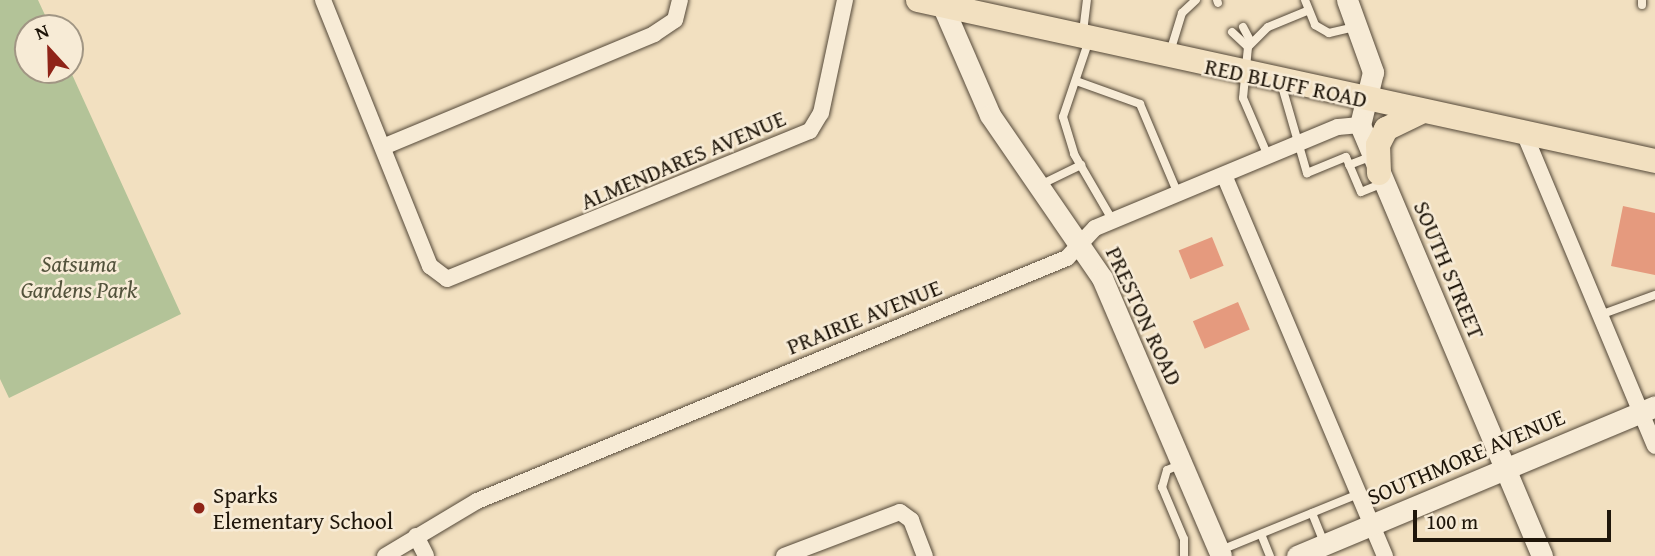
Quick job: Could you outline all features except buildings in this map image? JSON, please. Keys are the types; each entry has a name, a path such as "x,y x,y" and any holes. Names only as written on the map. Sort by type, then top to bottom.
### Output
{"main road":[{"path":"1347,0 1373,72 1360,125"},
{"name":"RED BLUFF ROAD","path":"933,2 999,14 1086,39 1245,75 1655,161"},
{"name":"PRESTON ROAD","path":"933,2 990,115 1081,242 1220,553"},
{"path":"1378,171 1378,145 1386,129 1421,112"},
{"name":"SOUTH STREET","path":"1360,125 1542,556"},
{"name":"SOUTHMORE AVENUE","path":"1297,556 1648,410"}],"street":[{"path":"323,0 383,147 654,34 675,20 680,0"},
{"name":"ALMENDARES AVENUE","path":"383,147 430,266 447,279 810,131 821,113 845,0"},
{"name":"PRAIRIE AVENUE","path":"385,556 477,501 1067,258 1081,242 1113,221 1294,145 1360,125"},
{"path":"1524,133 1600,315 1648,410 1655,446"},
{"path":"1224,175 1385,556"},
{"path":"784,556 900,512 911,520 925,556"},
{"path":"416,536 426,556"}],"lane":[{"path":"1087,0 1086,39 1079,82 1066,96 1063,117 1081,165 1113,221"},
{"path":"1168,58 1182,13 1196,0"},
{"path":"1305,0 1307,11 1329,33 1357,26"},
{"path":"1249,45 1283,14 1307,11"},
{"path":"1262,19 1266,28"},
{"path":"1242,27 1249,45 1243,97 1268,156"},
{"path":"1232,33 1249,45"},
{"path":"1079,82 1140,104 1178,194"},
{"path":"1281,82 1294,145 1307,173 1346,157 1349,165 1361,192 1378,171 1349,165"},
{"path":"1040,185 1081,165"},
{"path":"1600,315 1655,295"},
{"path":"1182,464 1167,470 1162,487 1184,539 1184,556"},
{"path":"1220,553 1359,494"},
{"path":"1312,513 1325,544"},
{"path":"1261,534 1269,556"}],"green space":[{"name":"Satsuma Gardens Park","path":"0,0 38,0 44,14 14,14 14,84 76,84 181,314 9,398 0,379"}],"place":[{"name":"Sparks Elementary School","path":"199,508"}]}
